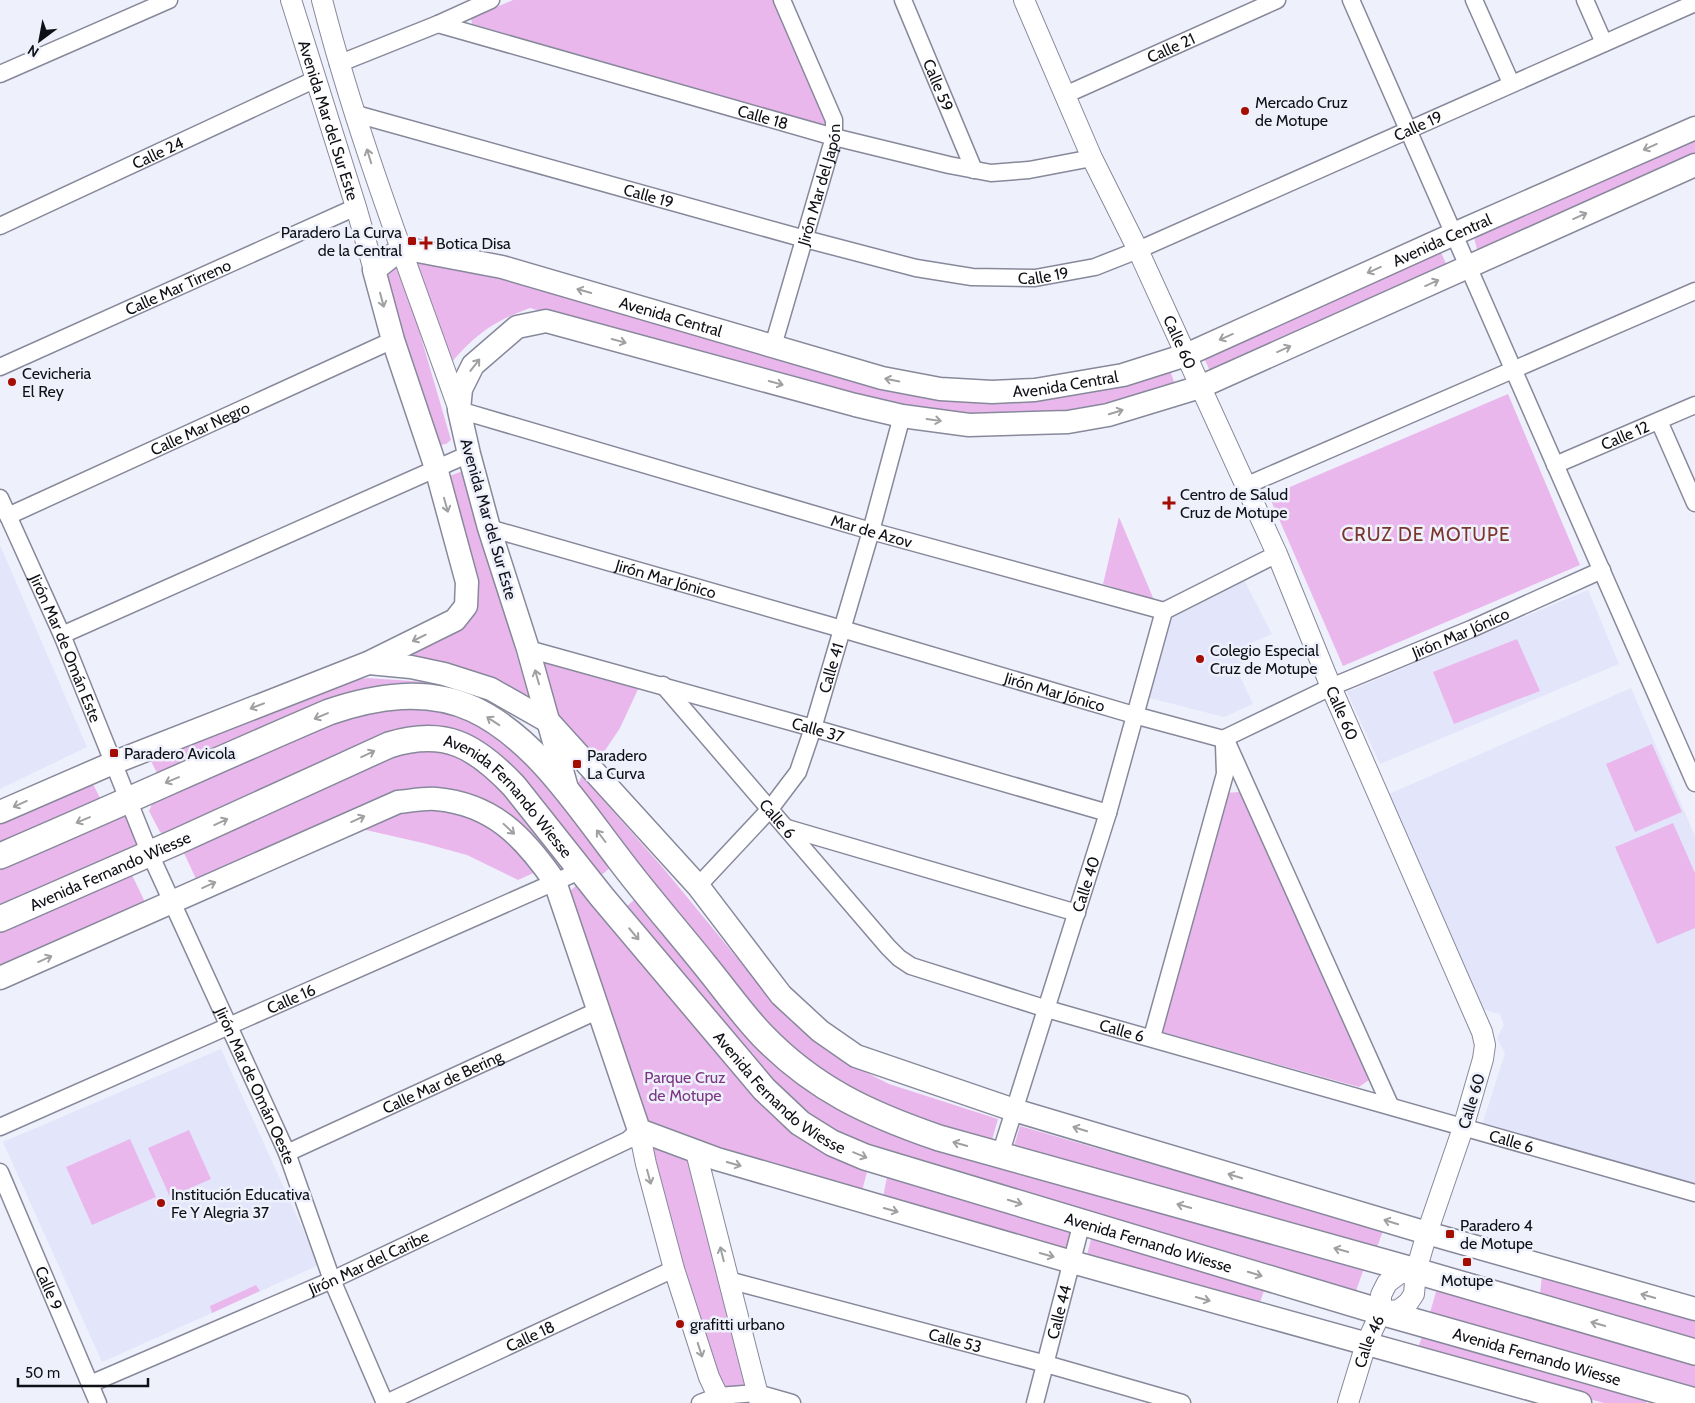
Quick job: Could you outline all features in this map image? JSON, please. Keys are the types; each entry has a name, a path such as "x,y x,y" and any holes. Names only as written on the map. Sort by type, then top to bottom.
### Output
{"main road":[{"name":"Avenida Central","path":"402,248 502,267 882,378 940,389 992,392 1036,390 1123,375 1186,355 1695,128"},
{"path":"459,410 461,389 473,365 517,327 546,321 902,416 969,425 1068,422 1108,415 1200,387 1695,164"},
{"path":"374,270 402,248"},
{"name":"Avenida Mar del Sur Este","path":"368,663 455,620 466,606 467,582 436,468 393,340 374,270"},
{"name":"Avenida Mar del Sur Este","path":"459,410 489,528 528,648 568,792"},
{"path":"0,812 112,763 368,663 411,667 444,674 491,689 549,722 698,886 781,994 820,1031 856,1056 1014,1110 1427,1233 1695,1309"},
{"name":"Avenida Fernando Wiesse","path":"0,856 330,712 372,699 390,696 433,698 458,703 473,709 514,735 531,751 568,792 631,875 761,1034 802,1072 856,1105 894,1122 939,1138 1416,1271 1695,1352"},
{"name":"Avenida Fernando Wiesse","path":"0,919 150,854 389,745 409,739 426,737 451,740 474,751 501,772 602,897 764,1090 800,1122 832,1143 865,1157 1660,1397 1695,1401"},
{"name":"Avenida Fernando Wiesse","path":"0,978 398,802 435,799 472,806 496,818 538,858 554,882 639,1130 717,1159 1072,1262 1580,1403"},
{"path":"602,897 631,875"}],"street":[{"path":"0,74 169,0"},
{"name":"Avenida Mar del Sur Este","path":"291,0 374,270"},
{"name":"Avenida Mar del Sur Este","path":"322,0 338,64 356,114 383,202 402,248 459,410"},
{"path":"338,64 438,24 491,0"},
{"name":"Jirón Mar del Japón","path":"773,346 834,137 834,120 782,0"},
{"name":"Calle 59","path":"903,0 974,170"},
{"name":"Calle 60","path":"1024,0 1092,158 1138,250 1277,554 1331,687 1482,1032 1485,1045 1483,1059 1463,1128 1416,1271"},
{"name":"Calle 21","path":"1065,95 1277,0"},
{"path":"1351,0 1695,783"},
{"path":"1474,0 1511,83"},
{"path":"1585,0 1604,43"},
{"name":"Calle 19","path":"356,114 805,240 916,268 972,277 1035,278 1095,267 1138,250 1695,3"},
{"name":"Calle 18","path":"438,24 834,137 974,170 992,173 1029,170 1092,158"},
{"name":"Calle 24","path":"0,226 316,79"},
{"name":"Calle Mar Tirreno","path":"0,367 356,207"},
{"path":"1245,486 1695,291"},
{"name":"Calle Mar Negro","path":"8,516 393,340"},
{"name":"Calle 12","path":"1555,464 1695,405"},
{"name":"Mar de Azov","path":"459,410 871,531 1164,611"},
{"name":"Calle 41","path":"698,886 770,809 798,772 814,728 902,416"},
{"path":"1659,421 1695,503"},
{"path":"62,635 469,454"},
{"name":"Jirón Mar de Omán Este","path":"0,498 62,635 128,800"},
{"name":"Jirón Mar Jónico","path":"489,528 842,628 1134,715 1224,738 1331,687 1471,629 1602,570"},
{"path":"1164,611 1277,554"},
{"name":"Calle 40","path":"1000,1155 1108,812 1164,611"},
{"name":"Calle 37","path":"528,648 1108,812"},
{"name":"Calle 6","path":"663,685 899,958 911,966 1047,1009 1152,1037 1390,1105 1463,1128 1695,1193"},
{"path":"1152,1037 1225,774 1224,738"},
{"path":"1224,738 1390,1105"},
{"name":"Jirón Mar de Omán Oeste","path":"128,800 150,854 287,1153 332,1280 386,1403"},
{"path":"787,828 1076,913"},
{"name":"Calle 16","path":"0,1127 582,870"},
{"name":"Calle Mar de Bering","path":"287,1153 599,1010"},
{"path":"639,1130 646,1164 674,1268 709,1377 714,1401 759,1398 792,1403"},
{"name":"Jirón Mar del Caribe","path":"90,1384 332,1280 628,1140 639,1130"},
{"path":"696,1152 759,1398"},
{"name":"Calle 9","path":"0,1172 98,1403"},
{"name":"Calle 44","path":"1035,1403 1082,1222"},
{"name":"Calle 18","path":"386,1403 674,1268"},
{"path":"1382,1312 1382,1295 1387,1283 1399,1274 1416,1271"},
{"name":"Calle 46","path":"1348,1403 1366,1344 1382,1312 1399,1310 1408,1303 1414,1294 1416,1271"},
{"name":"Calle 53","path":"728,1280 1046,1364 1182,1403"}],"shaded area":[{"path":"0,545 87,747 0,789"},
{"name":"Colegio Especial Cruz de Motupe","path":"1244,580 1272,634 1249,644 1239,674 1253,704 1224,717 1146,697 1166,614"},
{"path":"1588,590 1619,664 1380,764 1347,692"},
{"path":"1631,688 1695,836 1695,1184 1482,1125 1505,1053 1497,1038 1504,1025 1500,1014 1482,1009 1389,794"},
{"name":"Institución Educativa Fe Y Alegria 37","path":"221,1049 319,1265 102,1362 3,1142"}],"green space":[{"path":"513,0 777,0 829,121 826,126 472,24 471,18"},
{"path":"1695,137 1695,157 1478,253 1473,234"},
{"path":"1440,250 1448,268 1211,373 1202,354"},
{"path":"421,257 959,396 1168,365 1176,387 1105,410 930,415 779,378 530,308 496,323 477,336 451,363 414,261"},
{"path":"399,262 451,440 446,444 435,446 381,275"},
{"path":"1508,394 1580,565 1343,666 1269,496"},
{"path":"463,471 531,704 391,656 470,616 444,478"},
{"path":"1119,517 1154,600 1103,584"},
{"path":"1517,639 1540,691 1454,724 1433,672"},
{"path":"534,655 640,685 620,728 596,764 553,722"},
{"path":"368,678 427,682 438,686 158,775 150,759 339,682"},
{"path":"426,705 463,715 522,752 612,866 597,879 436,729 167,837 160,832 149,811 153,802 341,717 372,710"},
{"path":"1652,744 1682,812 1635,832 1606,764"},
{"path":"423,750 446,752 469,759 490,775 568,867 558,870 453,792 197,881 183,851 397,754"},
{"path":"582,776 664,869 791,1021 825,1047 856,1067 889,1084 998,1119 992,1140 875,1104 807,1062 752,1008 659,894 577,785"},
{"path":"93,784 102,802 0,846 0,823"},
{"path":"1250,791 1376,1075 1359,1087 1162,1032 1226,793"},
{"path":"444,806 504,832 540,870 518,880 467,855 357,828 390,811"},
{"path":"122,816 128,817 142,845 0,912 0,868"},
{"path":"1673,823 1695,873 1695,928 1657,944 1615,847"},
{"path":"131,873 145,902 0,966 0,930"},
{"name":"Parque Cruz de Motupe","path":"579,883 801,1129 867,1172 862,1191 744,1163 645,1122 570,891"},
{"path":"636,898 810,1089 1364,1268 1355,1294 863,1151 807,1122 624,909"},
{"path":"1020,1126 1383,1231 1376,1250 1014,1146"},
{"path":"189,1130 211,1179 170,1197 148,1148"},
{"path":"643,1135 691,1154 748,1389 720,1391"},
{"path":"130,1139 156,1197 92,1225 66,1167"},
{"path":"887,1177 1072,1231 1068,1249 883,1197"},
{"path":"1092,1235 1265,1288 1259,1305 1087,1255"},
{"path":"1542,1276 1695,1319 1695,1341 1540,1294"},
{"path":"256,1285 260,1291 212,1313 210,1306"},
{"path":"1438,1285 1695,1360 1695,1393 1429,1316"},
{"path":"1424,1331 1648,1396 1646,1403 1604,1403 1417,1351"}],"place":[{"name":"Mercado Cruz de Motupe","path":"1245,111"},
{"name":"Paradero La Curva de la Central","path":"412,241"},
{"name":"Botica Disa","path":"426,243"},
{"name":"Cevicheria El Rey","path":"12,382"},
{"name":"Centro de Salud Cruz de Motupe","path":"1169,503"},
{"name":"Colegio Especial Cruz de Motupe","path":"1200,659"},
{"name":"Paradero Avicola","path":"114,753"},
{"name":"Paradero La Curva","path":"577,764"},
{"name":"Institución Educativa Fe Y Alegria 37","path":"161,1203"},
{"name":"Paradero 4 de Motupe","path":"1450,1234"},
{"name":"Motupe","path":"1467,1262"},
{"name":"grafitti urbano","path":"680,1324"}],"district":[{"name":"CRUZ DE MOTUPE","path":"1426,534"}]}
